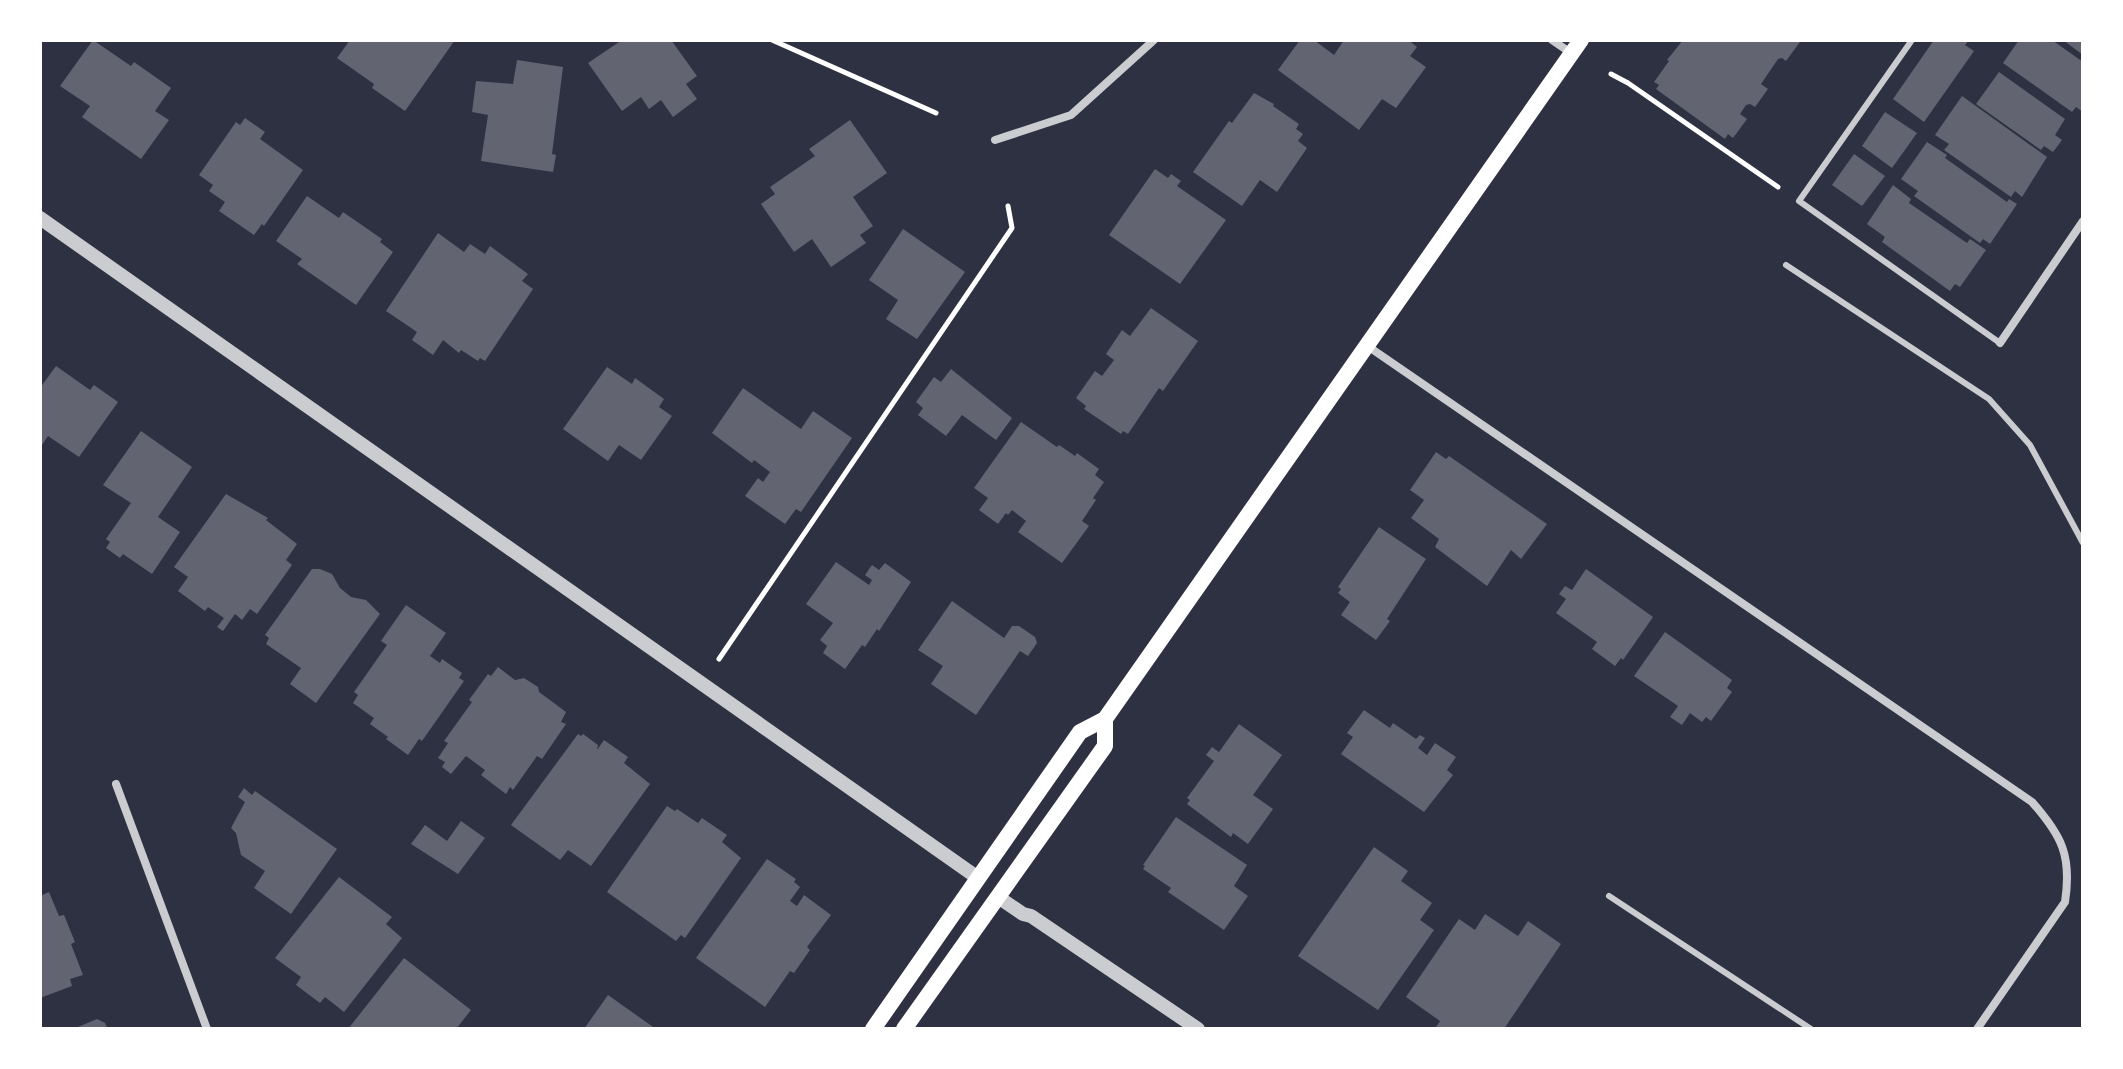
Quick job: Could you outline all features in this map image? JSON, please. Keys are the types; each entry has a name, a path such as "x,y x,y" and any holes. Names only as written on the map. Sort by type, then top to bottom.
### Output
{"main road":[{"path":"873,1029 1080,732 1105,719 1576,47"},
{"path":"904,1029 1105,746 1105,719"}],"street":[{"path":"995,140 1071,115 1154,40"},
{"path":"1552,40 1576,47"},
{"path":"40,218 978,878"},
{"path":"2000,343 2083,221"},
{"path":"1365,345 2032,802 2052,825 2063,844 2068,884 2065,902 1977,1029"},
{"path":"116,784 207,1029"},
{"path":"998,897 1198,1029"}],"lane":[{"path":"1912,40 1799,201 2000,343"},
{"path":"1786,265 1989,399 2030,445 2083,543"},
{"path":"1609,896 1811,1029"}],"path":[{"path":"772,40 936,113"},
{"path":"1611,74 1778,187"},
{"path":"719,659 1012,228 1008,206"}],"building":[{"path":"93,40 131,66 134,62 171,88 155,111 169,120 141,159 82,117 90,106 60,86"},
{"path":"350,40 455,40 405,111 337,58"},
{"path":"622,40 671,40 697,76 686,84 697,99 673,117 661,100 649,109 641,97 622,111 588,63"},
{"path":"1300,40 1314,40 1334,55 1344,40 1408,40 1417,47 1410,56 1426,67 1396,108 1382,99 1359,130 1278,70"},
{"path":"1683,40 1800,42 1786,61 1778,59 1761,84 1768,89 1755,107 1746,105 1740,114 1747,119 1733,138 1728,134 1725,139 1656,89 1659,85 1654,82"},
{"path":"1934,40 1969,40 1965,45 1974,51 1924,122 1893,99"},
{"path":"2019,40 2052,40 2083,62 2083,112 2076,107 2072,112 2003,63"},
{"path":"2063,40 2083,40 2083,55"},
{"path":"517,60 563,67 552,154 556,155 553,172 481,161 488,115 472,112 476,81 513,84"},
{"path":"1999,72 2065,119 2055,135 2062,140 2053,152 2044,146 2041,150 1976,104"},
{"path":"1254,93 1299,124 1296,129 1303,134 1298,141 1307,148 1277,192 1260,180 1242,206 1193,172 1229,121 1232,123"},
{"path":"1962,96 2047,157 2022,197 2015,191 2011,197 1944,150 1949,144 1935,135"},
{"path":"1885,112 1917,133 1892,168 1862,146"},
{"path":"245,118 265,132 260,139 303,170 264,226 262,224 254,235 219,211 225,202 209,191 213,185 199,175 236,122 240,125"},
{"path":"850,120 887,173 853,197 873,226 860,235 866,243 831,267 812,239 794,252 761,204 775,194 770,187 815,156 809,149"},
{"path":"1927,142 2007,202 2009,199 2017,204 1990,244 1983,239 1980,243 1914,196 1918,191 1901,179"},
{"path":"1854,154 1885,176 1862,206 1832,185"},
{"path":"1155,169 1168,178 1171,174 1181,181 1177,186 1226,220 1180,284 1109,235"},
{"path":"1893,185 1911,199 1909,203 1967,243 1970,239 1986,250 1960,287 1955,284 1950,291 1882,242 1885,237 1867,224"},
{"path":"307,196 339,218 343,212 382,239 380,242 393,252 356,305 297,264 302,259 276,241"},
{"path":"903,229 965,272 917,339 886,319 898,300 869,280"},
{"path":"438,233 464,252 470,244 485,254 490,246 528,274 522,281 533,289 485,361 480,358 478,361 461,350 459,353 443,340 433,355 412,340 417,332 386,311"},
{"path":"1151,308 1198,341 1163,391 1159,388 1128,434 1123,431 1121,434 1084,409 1086,406 1076,398 1095,371 1102,376 1114,360 1106,354 1122,330 1130,336"},
{"path":"56,366 90,390 94,385 118,402 79,457 48,436 40,448 40,388"},
{"path":"607,367 632,384 635,378 664,399 659,407 672,416 641,460 619,445 608,461 563,429"},
{"path":"951,369 1012,418 996,440 962,415 946,436 918,415 923,408 916,402 934,377 941,382"},
{"path":"743,388 801,429 813,411 852,438 801,512 796,509 785,524 745,496 758,478 763,482 770,472 754,460 752,463 712,433"},
{"path":"1021,422 1057,447 1059,445 1075,456 1077,453 1099,469 1095,475 1104,482 1082,521 1089,526 1062,563 1018,532 1026,521 1012,510 998,524 979,510 988,498 974,488"},
{"path":"141,431 192,467 158,517 180,532 152,574 123,554 120,558 106,548 110,542 106,539 131,503 103,485"},
{"path":"1436,452 1446,459 1449,456 1547,524 1521,559 1511,550 1487,586 1435,547 1439,539 1411,518 1424,500 1410,490"},
{"path":"226,494 268,518 266,520 297,544 286,560 292,565 257,614 250,609 242,620 235,614 223,631 217,627 224,618 208,607 205,611 178,591 188,577 174,567"},
{"path":"1379,527 1426,559 1376,640 1341,615 1350,602 1338,593 1341,589 1338,587"},
{"path":"836,562 869,585 872,580 865,575 872,565 879,570 885,563 911,582 879,631 877,629 865,647 862,645 845,669 823,653 827,646 820,640 833,623 806,604"},
{"path":"312,569 332,574 340,588 351,597 366,600 380,614 316,703 290,684 301,668 266,644 269,638 265,635"},
{"path":"1586,569 1653,617 1623,660 1621,658 1615,666 1592,649 1597,642 1556,613 1566,599 1559,594 1565,586 1572,590"},
{"path":"952,601 1004,638 1012,626 1019,626 1035,637 1037,643 1028,656 1020,651 976,715 931,684 943,666 918,650"},
{"path":"406,605 446,633 430,656 440,663 442,659 462,673 459,678 464,681 422,741 419,739 408,755 370,724 374,718 353,703 358,695 354,692 387,645 381,641"},
{"path":"1665,632 1732,680 1727,688 1732,692 1711,721 1706,717 1702,722 1690,713 1682,725 1670,717 1678,706 1634,676"},
{"path":"498,667 515,680 524,678 538,687 539,692 566,712 561,722 566,724 542,759 537,756 513,790 510,787 506,794 481,775 485,770 466,756 451,774 442,767 445,762 438,758 448,743 444,741 472,702 469,700 488,674 491,676"},
{"path":"1364,710 1390,728 1393,723 1416,739 1420,735 1425,738 1418,748 1427,755 1435,743 1456,757 1447,770 1453,775 1424,812 1341,754 1353,737 1347,733"},
{"path":"1239,724 1282,755 1253,795 1273,809 1248,844 1233,833 1231,837 1187,804 1190,800 1187,798 1214,761 1206,755 1212,747 1219,752"},
{"path":"578,734 583,734 598,745 597,750 604,740 628,757 624,763 650,784 591,866 568,850 560,860 511,825"},
{"path":"244,788 252,795 255,791 337,849 291,914 254,888 265,871 241,855 236,833 231,828 245,802 238,797"},
{"path":"667,806 698,823 702,818 727,835 722,842 741,858 685,938 681,935 676,941 607,892"},
{"path":"1176,817 1247,865 1234,886 1248,896 1224,930 1168,892 1171,888 1143,869"},
{"path":"461,821 485,838 458,874 411,844 425,825 447,841"},
{"path":"1374,847 1408,871 1401,881 1432,903 1420,920 1434,930 1378,1010 1298,956"},
{"path":"767,859 796,879 794,882 800,887 790,901 797,906 804,895 831,915 807,947 810,950 794,973 790,971 765,1007 696,958"},
{"path":"339,877 392,917 386,924 402,938 344,1012 325,997 320,1003 296,985 301,977 275,958"},
{"path":"49,892 59,916 64,915 83,975 70,979 72,986 40,998 40,896"},
{"path":"1485,914 1518,936 1528,921 1561,944 1504,1029 1440,1029 1436,1027 1440,1021 1406,997 1459,919 1475,930"},
{"path":"404,958 471,1010 456,1029 348,1029"},
{"path":"608,995 656,1029 584,1029"},
{"path":"97,1019 105,1023 108,1029 73,1029"}]}
